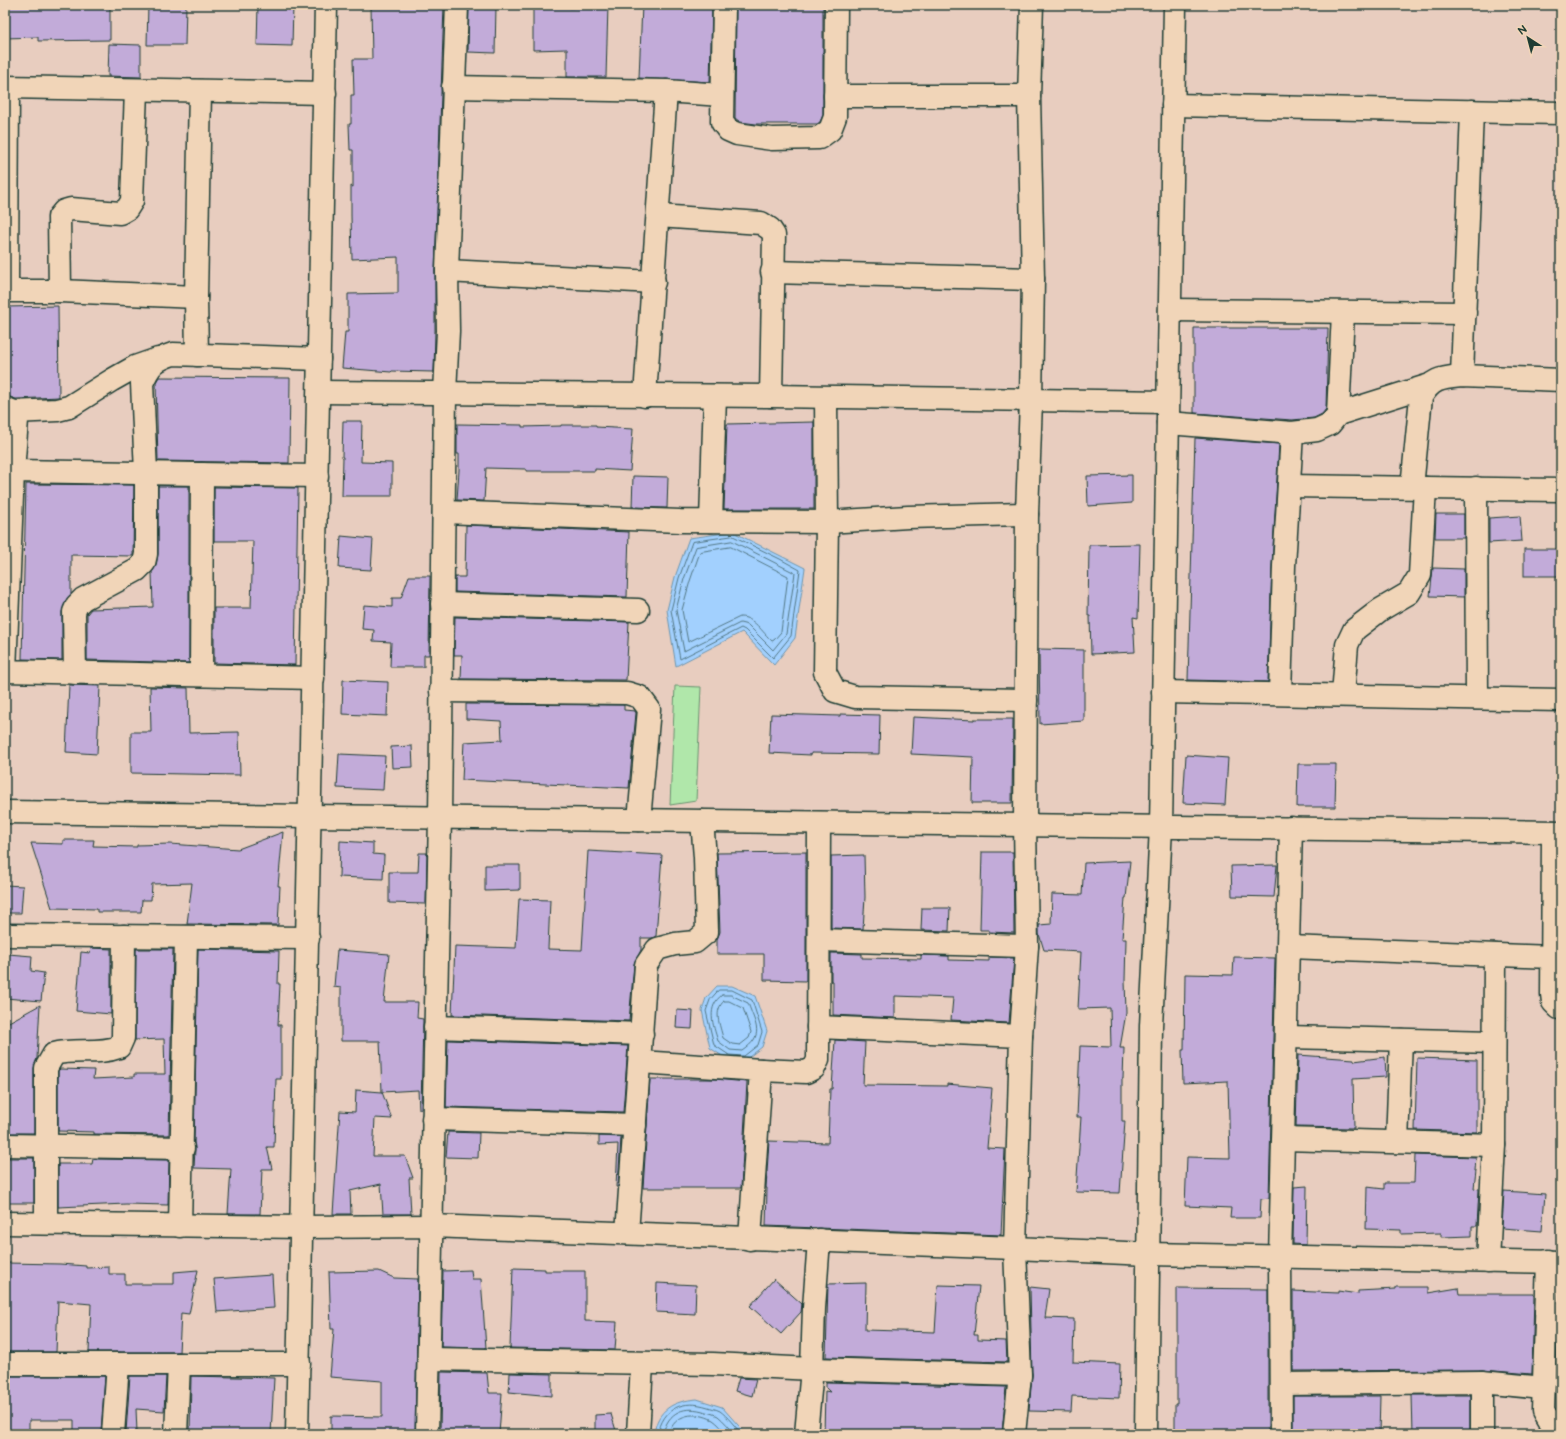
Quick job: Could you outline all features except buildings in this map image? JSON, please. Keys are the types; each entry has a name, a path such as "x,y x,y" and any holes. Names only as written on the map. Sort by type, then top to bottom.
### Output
{"street":[{"path":"297,1434 326,5"},
{"path":"427,1434 440,817 445,394 448,331 447,271 457,5"},
{"path":"724,5 721,95 722,122 728,130 737,134 772,140 819,138 830,130 835,117 836,5"},
{"path":"1014,1434 1020,1375 1015,1248 1022,1036 1027,946 1025,824 1027,514 1033,279 1029,96 1032,5"},
{"path":"1146,1434 1151,1026 1161,827 1175,5"},
{"path":"196,297 60,291 6,291 6,87 325,93"},
{"path":"453,87 666,91 721,95"},
{"path":"60,291 59,217 64,211 71,209 120,212 127,208 132,201 136,90"},
{"path":"197,355 196,297 200,91"},
{"path":"645,396 666,91"},
{"path":"835,96 1029,96"},
{"path":"1173,105 1561,113"},
{"path":"1462,376 1472,111"},
{"path":"658,216 761,223 770,229 774,235 772,272 771,396"},
{"path":"447,271 654,282"},
{"path":"772,272 1033,279"},
{"path":"1170,310 1343,313 1465,313"},
{"path":"1338,414 1343,313"},
{"path":"9,410 56,410 69,407 135,367 173,354 319,359"},
{"path":"75,673 74,612 77,605 83,599 137,570 144,563 146,554 146,473 142,383 147,371 158,359"},
{"path":"1168,423 1292,433 1317,430 1330,424 1338,414 1448,378 1462,376 1561,380"},
{"path":"1343,695 1347,645 1354,630 1380,610 1409,592 1420,575 1419,488 1421,397 1427,386"},
{"path":"319,392 771,396 1168,402"},
{"path":"711,521 715,396"},
{"path":"826,398 827,522 825,672 835,690 855,697 1026,700"},
{"path":"9,410 17,420 13,471 5,672 313,678"},
{"path":"1280,694 1284,566 1292,433"},
{"path":"13,471 317,476"},
{"path":"201,675 202,474"},
{"path":"1289,486 1561,490"},
{"path":"1476,488 1477,698"},
{"path":"444,512 711,521 827,522 908,517 1027,514"},
{"path":"442,604 638,610"},
{"path":"441,691 627,693 640,697 649,709 638,820"},
{"path":"1163,692 1561,700"},
{"path":"5,812 1557,832 1552,994 1553,1002 1561,1008"},
{"path":"627,1233 646,965 658,949 675,944 695,942 707,932 705,858 702,821"},
{"path":"640,1062 806,1072 814,1068 818,1060 819,823"},
{"path":"1281,1434 1282,1384 1280,1257 1291,828"},
{"path":"5,935 308,938"},
{"path":"46,1223 46,1068 54,1054 62,1052 110,1050 119,1047 123,1038 124,936"},
{"path":"180,1226 183,1148 186,936"},
{"path":"818,940 1027,946"},
{"path":"1288,947 1552,957"},
{"path":"1488,1261 1494,1145 1494,955"},
{"path":"435,1026 642,1034"},
{"path":"818,1028 1022,1036"},
{"path":"1286,1037 1494,1042"},
{"path":"1397,1142 1401,1040"},
{"path":"750,1238 761,1070"},
{"path":"433,1119 635,1125"},
{"path":"1284,1139 1494,1145"},
{"path":"5,1146 183,1148"},
{"path":"5,1223 302,1227 431,1226 1148,1254 1554,1262 1543,1388 1543,1411 1548,1420 1561,1425"},
{"path":"806,1434 812,1369 814,1308 819,1240"},
{"path":"429,1359 642,1364 713,1364 812,1369 1020,1375"},
{"path":"5,1364 298,1364"},
{"path":"113,1434 118,1364"},
{"path":"176,1434 179,1364"},
{"path":"638,1434 642,1364"},
{"path":"1282,1384 1482,1382 1543,1388"},
{"path":"1482,1382 1482,1434"}],"green space":[{"path":"675,686 701,687 696,801 670,805"}],"water":[{"path":"733,532 805,568 795,638 774,665 742,632 676,666 667,610 675,577 689,538"},
{"path":"717,986 732,986 755,996 767,1031 762,1047 745,1060 727,1059 710,1048 702,1010 706,998"},
{"path":"697,1399 722,1407 746,1434 654,1434 656,1425 663,1412 674,1404"}]}
